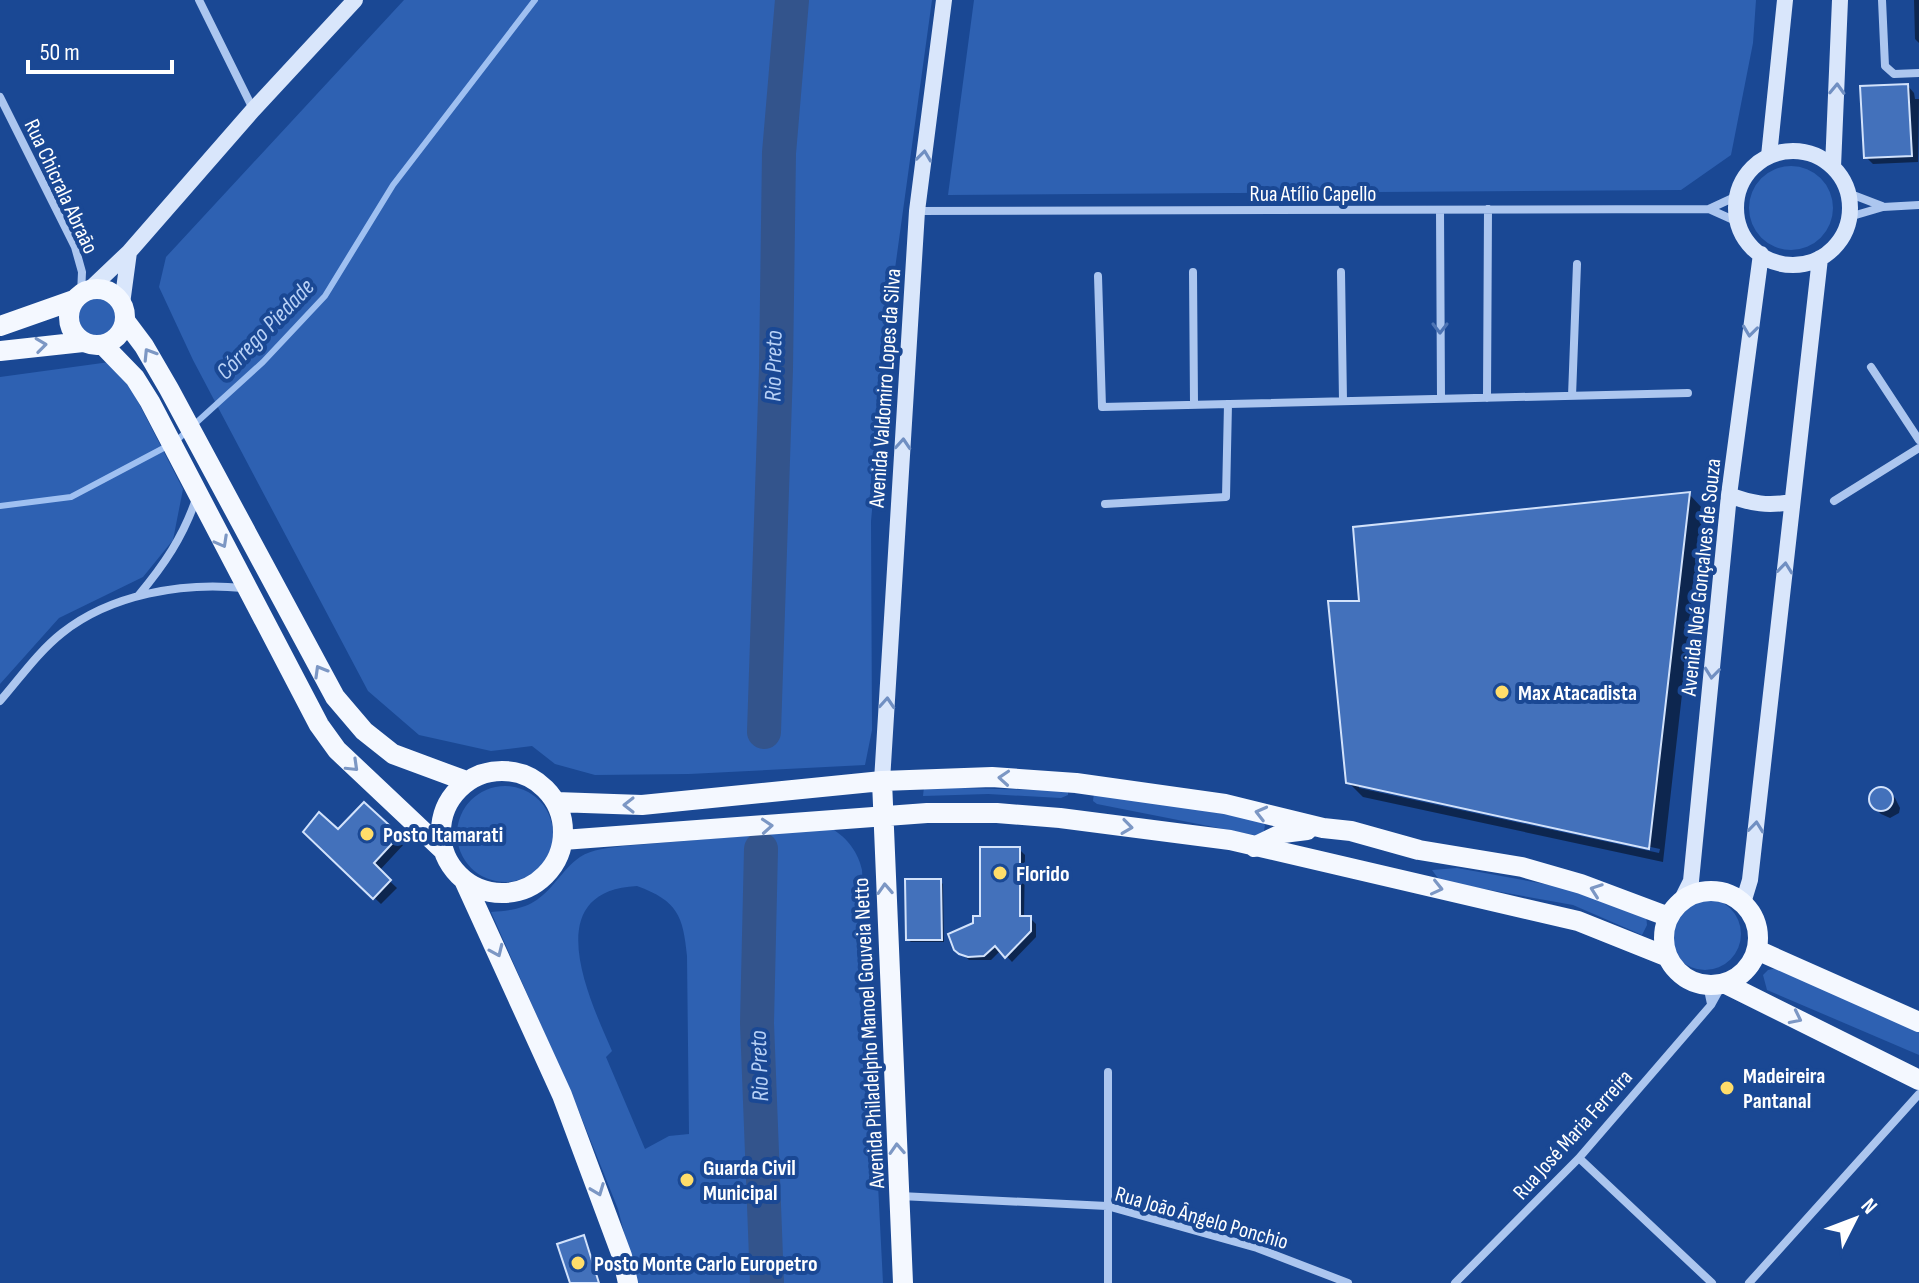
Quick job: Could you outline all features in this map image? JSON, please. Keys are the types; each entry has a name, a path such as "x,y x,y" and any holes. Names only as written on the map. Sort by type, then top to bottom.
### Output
{"main road":[{"path":"355,0 253,110 129,252 82,295 69,318 71,327 135,378 150,402 319,725 337,750 443,850"},
{"name":"Avenida Valdomiro Lopes da Silva","path":"882,781 917,211 944,0"},
{"path":"1769,156 1785,0"},
{"path":"1833,167 1840,0"},
{"path":"1792,151 1814,155 1833,167 1848,193 1849,217 1844,233 1834,248 1820,258 1800,264 1779,263 1761,254 1747,240 1738,222 1737,196 1743,179 1754,165 1769,156 1792,151"},
{"path":"0,351 93,343 118,337 124,313 129,252"},
{"name":"Avenida Noé Gonçalves de Souza","path":"1674,910 1691,881 1729,495 1761,254"},
{"path":"1743,903 1750,880 1820,258"},
{"path":"0,326 82,295 108,291 169,389 335,697 364,731 393,754 466,781"},
{"path":"1729,495 1749,503 1769,506 1792,502"},
{"path":"464,880 487,892 513,893 537,883 555,864 563,840 562,820 556,802 539,783 516,772 490,771 466,781 449,800 440,824 443,850 451,866 464,880 562,1095 622,1256 628,1283"},
{"path":"556,802 657,804 882,781 992,777 1076,783 1225,804 1323,828 1351,831 1419,850 1522,867 1674,910"},
{"name":"Avenida Philadelpho Manoel Gouveia Netto","path":"882,781 903,1283"},
{"path":"1074,820 1076,783"},
{"path":"563,840 969,812 1074,820 1230,840 1578,921 1668,957"},
{"path":"1254,847 1283,833 1323,828"},
{"path":"1365,872 1406,867 1419,850"},
{"path":"1716,990 1745,973 1757,950 1758,928 1743,903 1726,893 1715,891 1694,894 1674,910 1663,936 1668,957 1681,975 1919,1080"},
{"path":"1757,950 1919,1022"}],"street":[{"path":"199,0 253,110"},
{"path":"1882,0 1885,66 1894,74 1919,73"},
{"name":"Rua Chicrala Abraão","path":"0,97 75,247 82,272 82,295"},
{"path":"1848,193 1883,207"},
{"name":"Rua Atílio Capello","path":"1709,209 1737,196"},
{"path":"1849,217 1883,207 1919,205"},
{"path":"1487,398 1488,209"},
{"name":"Rua Atílio Capello","path":"917,211 1709,209 1738,222"},
{"path":"1440,210 1441,399"},
{"path":"1572,396 1577,264"},
{"path":"1193,272 1194,404"},
{"path":"1341,272 1343,401"},
{"path":"1098,276 1102,407 1688,393"},
{"path":"1871,367 1919,440"},
{"path":"1105,504 1226,497 1228,404"},
{"path":"1834,501 1919,448"},
{"path":"137,596 164,566 179,541 197,496"},
{"path":"0,701 63,632 93,614 137,596 205,586 247,588"},
{"name":"Rua José Maria Ferreira","path":"1455,1283 1579,1158 1716,990"},
{"path":"1108,1072 1108,1283"},
{"path":"1749,1283 1919,1094"},
{"path":"1579,1158 1712,1283"},
{"name":"Rua João Ângelo Ponchio","path":"899,1196 1107,1206 1257,1248 1348,1283"}],"shaded area":[{"path":"404,0 932,0 894,276 871,521 872,730 865,765 689,774 595,775 555,764 532,746 491,751 419,735 368,691 193,360 159,287 166,257"},
{"path":"974,0 1756,0 1753,43 1731,155 1681,190 948,195"},
{"path":"1783,166 1799,166 1815,173 1826,184 1833,208 1830,224 1821,238 1799,250 1783,250 1767,243 1756,232 1749,216 1749,200 1756,184 1767,173"},
{"path":"98,295 113,302 120,317 113,332 98,339 83,332 76,317 83,302"},
{"path":"117,361 183,489 173,540 143,577 59,618 0,684 0,377"},
{"path":"505,786 523,790 539,800 549,816 553,834 549,852 539,868 523,878 505,882 487,878 471,868 461,852 457,834 461,816 471,800 487,790"},
{"path":"924,787 1068,791 1068,795 1061,798 988,794 923,796"},
{"path":"1094,793 1261,820 1265,825 1264,831 1259,836 1097,804 1093,801"},
{"path":"832,829 855,852 862,870 883,1283 637,1283 618,1209 578,1109 491,912 512,910 536,901 580,857 623,846","holes":["637,886 670,904 676,912 685,942 689,1134 669,1136 645,1149 606,1057 612,1051 592,1004 579,950 580,926 588,906 607,892"]},
{"path":"1457,868 1583,891 1646,915 1647,925 1642,935 1573,905 1440,881 1432,870"},
{"path":"1705,898 1725,904 1735,914 1741,934 1735,954 1725,964 1705,970 1685,964 1675,954 1669,934 1675,914 1685,904"},
{"path":"1777,968 1919,1032 1919,1055 1767,990 1763,975"}],"building":[{"path":"1908,84 1912,156 1864,158 1860,86"},
{"name":"Max Atacadista","path":"1690,492 1649,849 1346,783 1328,601 1359,601 1353,527"},
{"path":"1876,787 1886,787 1893,794 1893,804 1886,811 1876,811 1869,804 1869,794"},
{"path":"364,802 400,835 374,863 391,880 373,899 303,832 319,812 338,829"},
{"path":"980,847 1020,847 1020,916 1031,916 1031,931 1005,958 995,946 984,956 959,954 954,950 948,934 973,923 973,916 980,916"},
{"path":"905,879 941,879 942,940 906,940"},
{"name":"Posto Monte Carlo Europetro","path":"584,1235 599,1283 570,1283 557,1244"}],"waterway":[{"name":"Córrego Piedade","path":"0,506 71,497 175,442 263,362 325,296 393,185 535,0"},
{"name":"Rio Preto","path":"764,732 776,369 779,153 792,0"},
{"name":"Rio Preto","path":"761,849 757,1023 767,1283"}],"place":[{"name":"Max Atacadista","path":"1502,692"},
{"name":"Posto Itamarati","path":"367,834"},
{"name":"Florido","path":"1000,873"},
{"name":"Madeireira Pantanal","path":"1727,1088"},
{"name":"Guarda Civil Municipal","path":"687,1180"},
{"name":"Posto Monte Carlo Europetro","path":"578,1263"}]}
